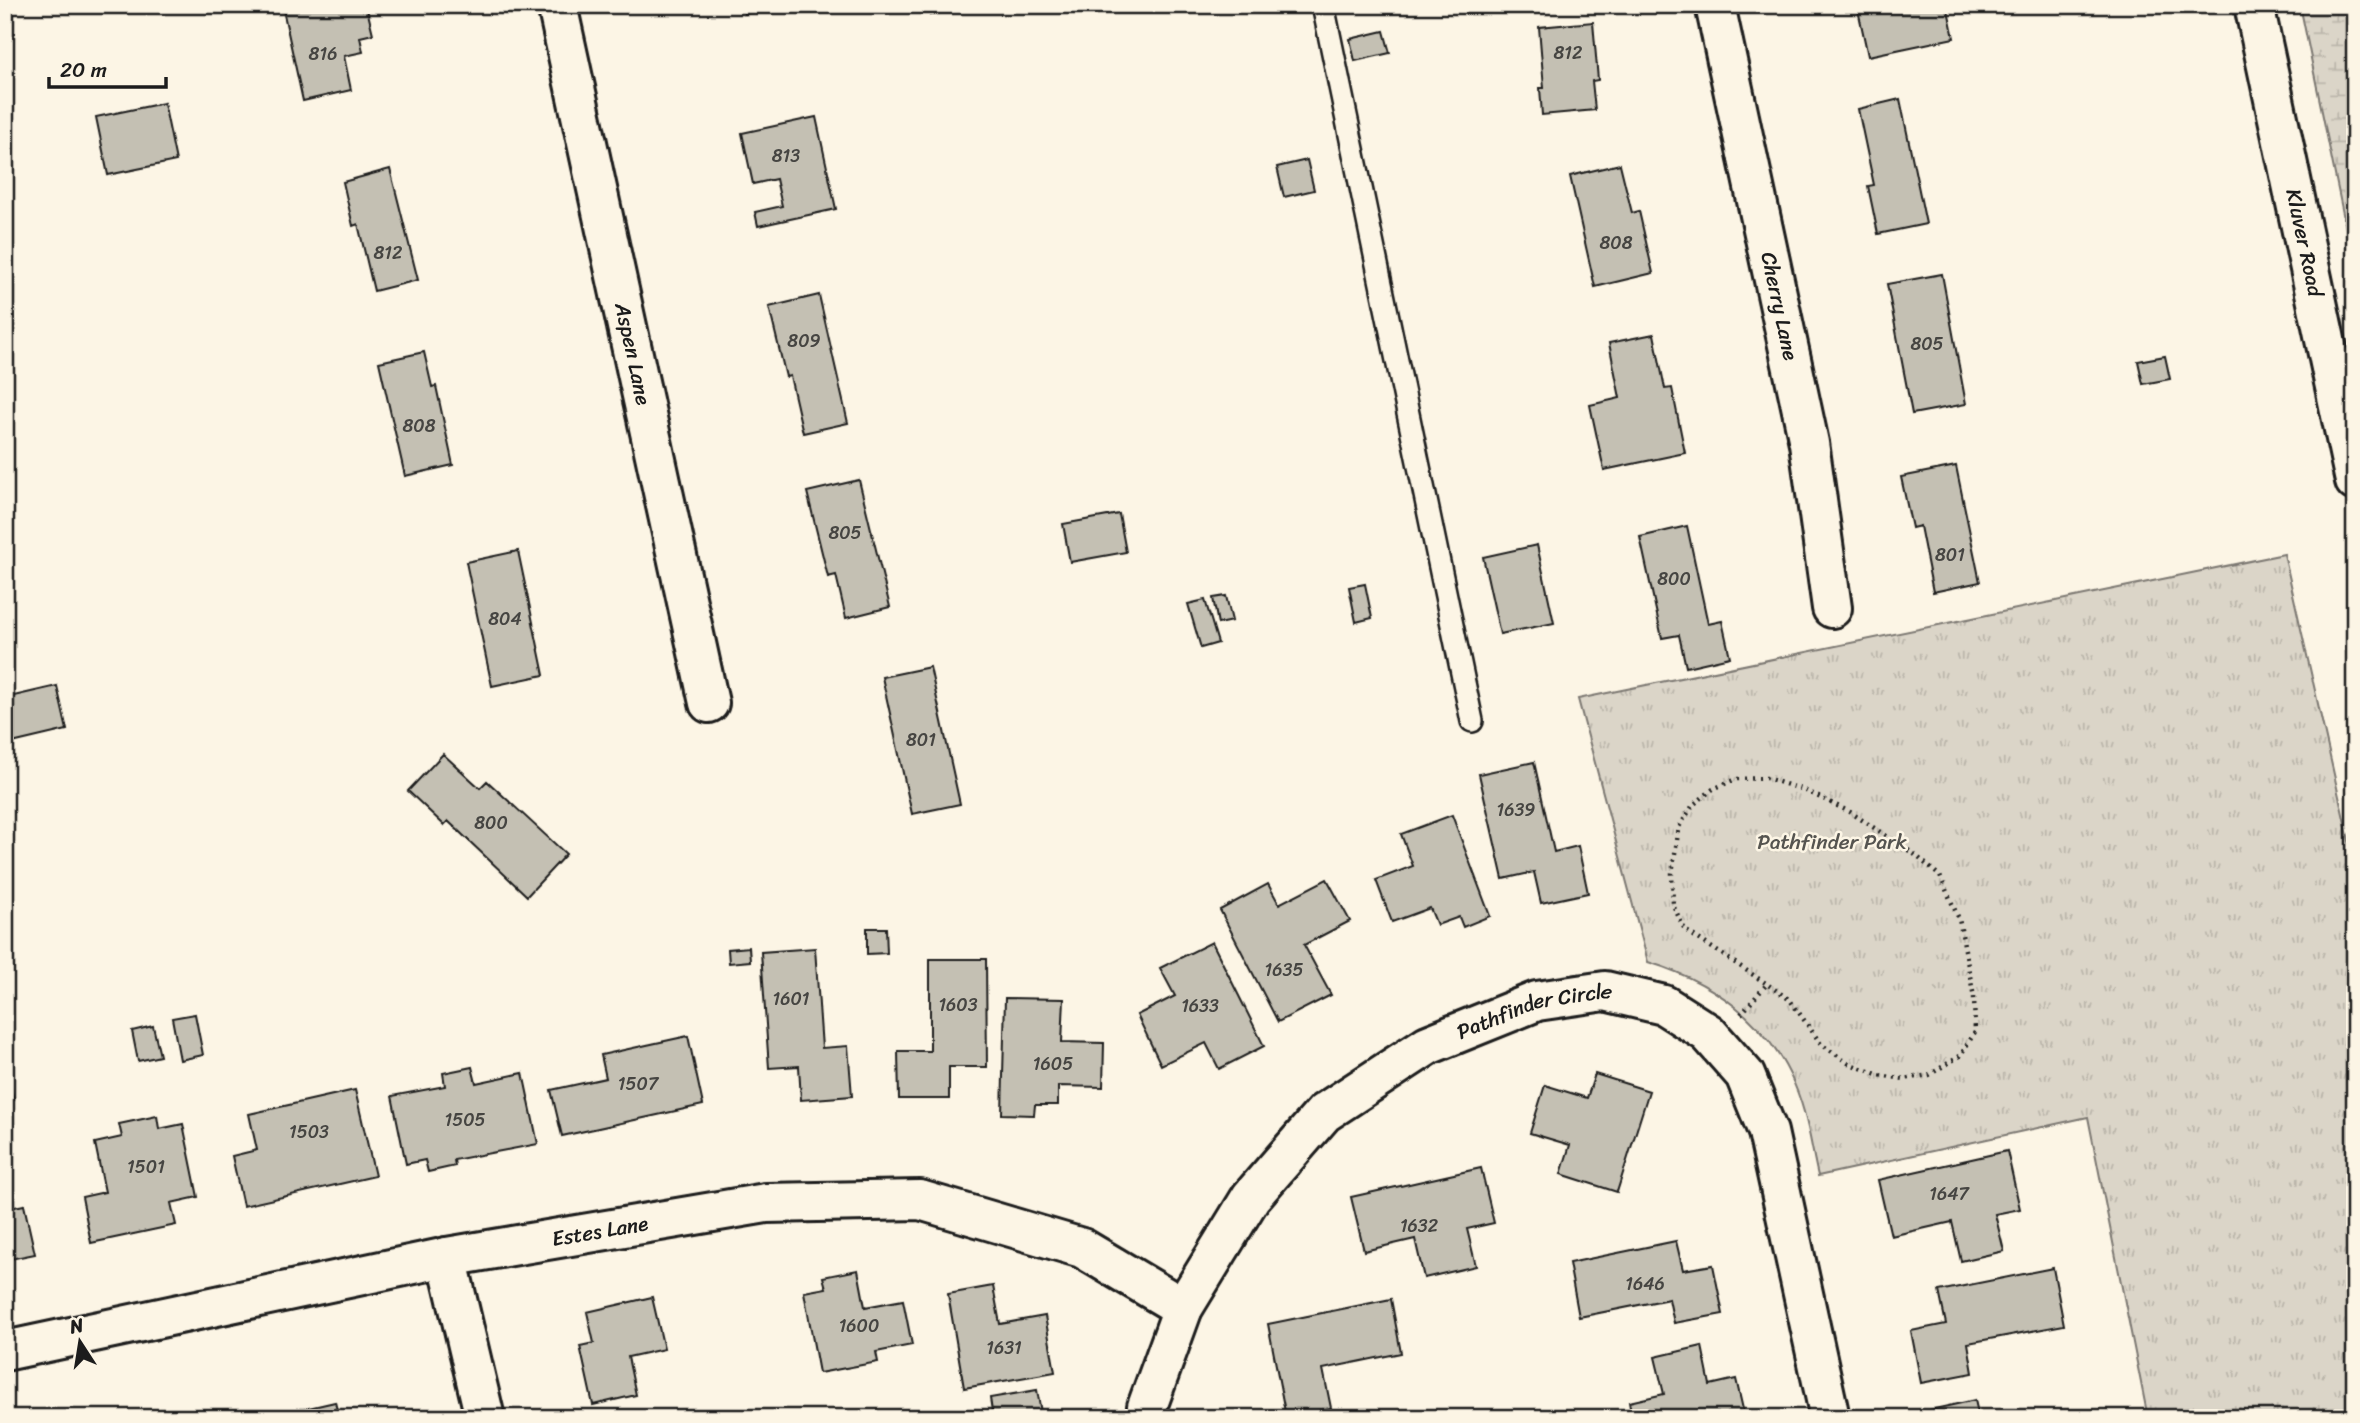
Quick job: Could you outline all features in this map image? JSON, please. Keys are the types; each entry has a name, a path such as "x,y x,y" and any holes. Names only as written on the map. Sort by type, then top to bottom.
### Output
{"street":[{"name":"Aspen Lane","path":"557,5 709,703"},
{"name":"Cherry Lane","path":"1715,5 1809,443 1832,608"},
{"name":"Kluver Road","path":"2254,5 2355,481"},
{"name":"Pathfinder Circle","path":"1146,1418 1147,1407 1183,1308 1251,1197 1324,1113 1428,1045 1537,1001 1605,991 1664,1005 1708,1033 1745,1075 1768,1132 1830,1418"},
{"name":"Estes Lane","path":"5,1351 447,1257 766,1203 920,1200 1082,1248 1183,1308"},
{"path":"447,1257 485,1418"}],"lane":[{"path":"1323,5 1472,721"}],"path":[{"path":"1766,778 1804,790 1850,812 1914,854 1940,876 1958,919 1974,997 1975,1032 1960,1056 1929,1075 1904,1079 1879,1075 1847,1063 1821,1044 1790,1000 1767,984 1685,930 1673,905 1672,873 1679,827 1693,804 1713,789 1736,779 1766,778"},
{"path":"1738,1018 1767,984"}],"green space":[{"path":"2300,5 2355,5 2355,272"},
{"name":"Pathfinder Park","path":"2284,554 2355,867 2355,1418 2148,1418 2088,1117 1818,1176 1806,1120 1794,1084 1781,1058 1765,1036 1725,999 1701,984 1648,962 1578,699"}],"building":[{"path":"282,5 366,5 373,34 360,37 363,52 344,56 351,90 303,101"},
{"path":"742,5 787,5 744,14"},
{"path":"928,5 977,5 930,15"},
{"path":"1857,5 1947,5 1954,38 1868,56"},
{"path":"1593,22 1598,80 1592,81 1595,110 1542,115 1540,88 1544,88 1539,27"},
{"path":"1384,31 1390,53 1355,61 1350,39"},
{"path":"1900,99 1926,224 1878,234 1868,186 1874,185 1858,109"},
{"path":"164,103 176,161 108,175 96,117"},
{"path":"816,117 836,209 758,226 755,212 782,206 776,179 753,184 742,133"},
{"path":"1307,160 1314,190 1284,197 1277,167"},
{"path":"1620,164 1632,213 1639,211 1653,273 1595,287 1570,176"},
{"path":"390,169 418,280 374,291 358,224 353,226 343,182"},
{"path":"1942,274 1966,404 1912,414 1887,284"},
{"path":"819,295 848,423 803,433 790,376 786,377 769,307"},
{"path":"1654,334 1665,389 1672,388 1685,453 1604,470 1590,405 1620,398 1609,343"},
{"path":"424,352 432,387 436,386 453,465 405,476 379,362"},
{"path":"2165,356 2170,379 2143,384 2138,361"},
{"path":"1956,466 1980,582 1933,592 1920,526 1912,528 1901,477"},
{"path":"859,480 890,607 846,618 836,575 828,577 807,492"},
{"path":"1119,514 1126,552 1070,562 1063,524"},
{"path":"1687,526 1708,624 1722,621 1730,657 1686,667 1679,635 1662,638 1640,537"},
{"path":"1537,545 1554,623 1500,634 1483,557"},
{"path":"518,551 544,675 492,686 466,562"},
{"path":"1365,584 1372,618 1356,622 1349,587"},
{"path":"1226,596 1232,621 1218,624 1213,598"},
{"path":"1205,600 1218,643 1201,648 1188,604"},
{"path":"930,667 960,804 912,814 882,677"},
{"path":"57,686 67,730 12,743 5,698"},
{"path":"443,754 480,788 487,781 566,854 527,896 448,821 444,825 408,791"},
{"path":"1534,762 1554,852 1578,846 1588,893 1541,903 1534,872 1503,879 1479,774"},
{"path":"1452,815 1490,916 1463,927 1459,917 1437,925 1430,908 1392,922 1376,880 1413,866 1401,834"},
{"path":"1327,879 1350,921 1304,945 1331,995 1278,1022 1220,910 1268,884 1279,904"},
{"path":"867,928 886,928 887,953 867,954"},
{"path":"1212,942 1264,1046 1219,1069 1206,1043 1161,1065 1137,1015 1175,996 1160,968"},
{"path":"749,947 750,961 729,963 728,949"},
{"path":"815,948 822,1048 848,1046 852,1096 801,1100 799,1066 769,1068 761,952"},
{"path":"930,959 986,959 987,1067 949,1067 949,1099 899,1099 898,1051 930,1051"},
{"path":"1005,998 1064,999 1062,1042 1104,1043 1103,1087 1058,1086 1058,1105 1035,1105 1034,1115 1002,1114"},
{"path":"195,1014 203,1055 180,1060 172,1018"},
{"path":"153,1026 160,1056 138,1061 132,1031"},
{"path":"688,1036 703,1105 562,1136 551,1090 606,1078 601,1055"},
{"path":"5,1063 14,1100 5,1102"},
{"path":"472,1067 476,1083 523,1073 538,1144 454,1160 455,1166 428,1172 425,1160 406,1164 392,1096 445,1086 443,1073"},
{"path":"1595,1074 1649,1091 1617,1192 1561,1174 1570,1145 1530,1133 1545,1085 1587,1098"},
{"path":"355,1090 375,1176 243,1206 232,1156 257,1150 249,1114"},
{"path":"157,1116 159,1129 183,1124 198,1197 171,1203 176,1225 91,1243 82,1197 105,1192 95,1143 122,1137 119,1124"},
{"path":"2007,1151 2020,1209 1995,1214 2004,1251 1961,1261 1952,1222 1891,1236 1878,1180"},
{"path":"1481,1168 1494,1223 1467,1229 1476,1266 1424,1278 1415,1239 1364,1251 1351,1197"},
{"path":"24,1205 35,1254 5,1260 5,1209"},
{"path":"1676,1241 1683,1270 1713,1265 1723,1314 1674,1323 1669,1299 1579,1317 1569,1263"},
{"path":"2053,1268 2064,1325 1968,1343 1973,1373 1921,1383 1911,1331 1946,1324 1939,1291"},
{"path":"858,1270 865,1307 903,1300 912,1345 876,1352 878,1362 819,1373 804,1292 826,1288 823,1277"},
{"path":"993,1286 1000,1324 1045,1316 1055,1372 964,1388 948,1294"},
{"path":"652,1297 664,1349 628,1357 636,1395 593,1405 580,1346 594,1343 587,1312"},
{"path":"1391,1299 1401,1353 1323,1369 1331,1408 1286,1417 1268,1324"},
{"path":"1702,1346 1710,1385 1736,1379 1745,1418 1632,1418 1629,1402 1664,1394 1655,1357"},
{"path":"1037,1390 1042,1418 993,1418 990,1398"},
{"path":"1975,1400 1979,1418 1932,1418 1930,1410"},
{"path":"335,1402 339,1418 282,1418 282,1414"}]}
